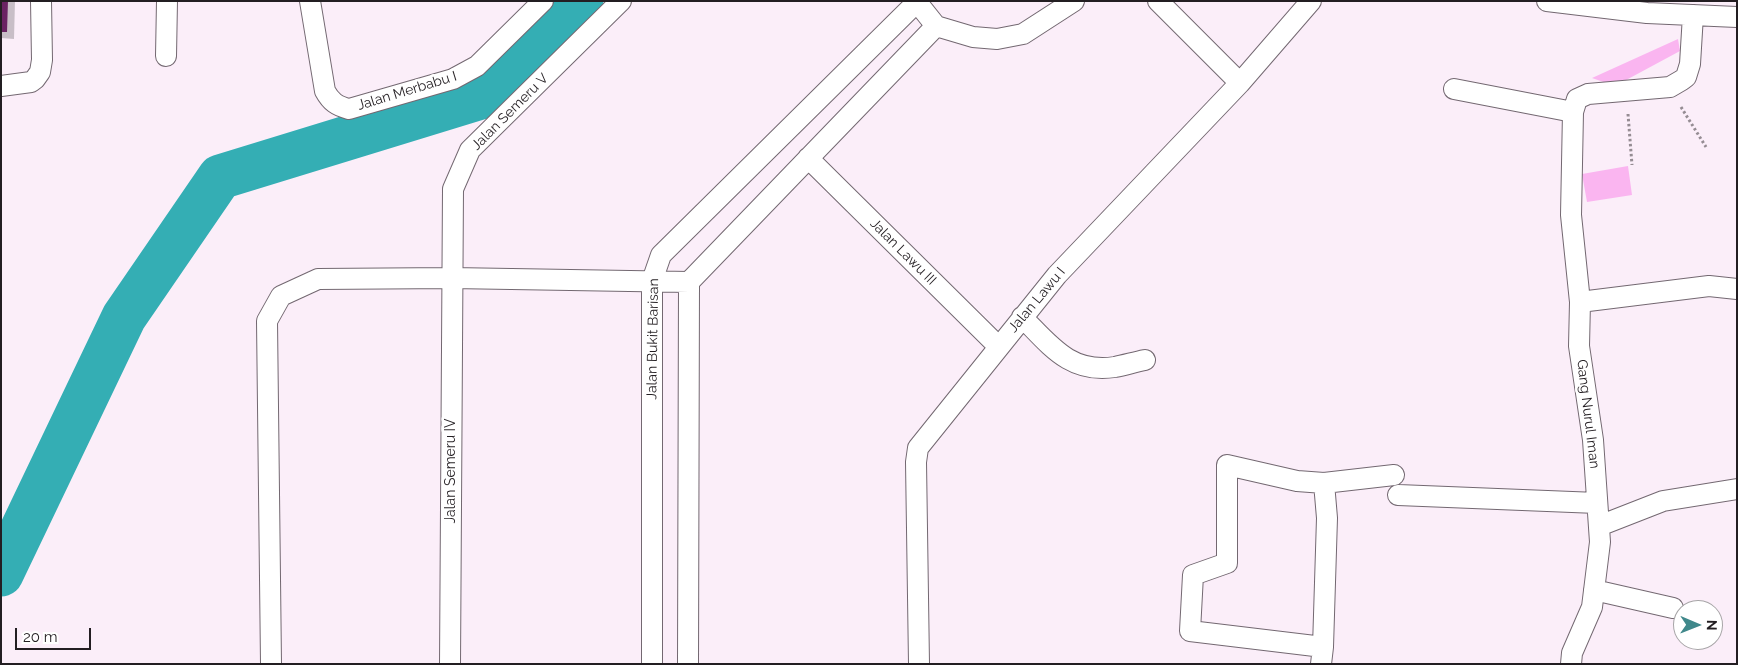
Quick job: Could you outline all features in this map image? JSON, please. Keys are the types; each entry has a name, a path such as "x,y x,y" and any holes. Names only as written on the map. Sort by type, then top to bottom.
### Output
{"street":[{"path":"1,86 31,82 40,72 42,60 41,1"},
{"path":"166,56 168,1"},
{"name":"Jalan Merbabu I","path":"310,1 322,78 329,99 338,106 348,109 453,79 477,66 542,1"},
{"name":"Jalan Semeru V","path":"452,278 453,189 470,150 621,1"},
{"path":"916,2 936,26 973,37 997,39 1023,34 1074,1"},
{"path":"1158,1 1240,83"},
{"name":"Jalan Lawu I","path":"919,664 916,462 918,448 998,346 1057,275 1240,83 1311,1"},
{"path":"1548,1 1694,15 1730,12"},
{"name":"Jalan Bukit Barisan","path":"652,664 652,281 661,255 916,2"},
{"path":"1454,89 1573,112 1575,103 1580,97 1588,94 1670,87 1686,77 1694,15"},
{"path":"688,664 689,282 936,26"},
{"name":"Gang Nurul Iman","path":"1571,664 1572,653 1592,607 1600,542 1593,440 1579,346 1580,302 1571,216 1573,112"},
{"name":"Jalan Lawu III","path":"808,158 998,346"},
{"path":"271,664 267,321 281,296 318,279 452,278 689,282"},
{"name":"Jalan Semeru IV","path":"450,664 452,278"},
{"path":"1580,302 1708,286 1737,289"},
{"path":"1022,317 1053,349 1066,359 1082,365 1096,368 1114,367 1145,360"},
{"path":"1324,484 1327,518 1322,656 1190,631 1193,574 1227,563 1227,465 1297,481 1324,484 1394,476"},
{"path":"1599,526 1663,501 1737,489"},
{"path":"1398,495 1597,503"},
{"path":"1594,590 1673,608"}],"path":[{"path":"1670,87 1706,147"},
{"path":"1625,91 1632,165"}],"shaded area":[{"path":"1678,39 1680,51 1615,86 1592,78"},
{"path":"1628,166 1632,195 1587,202 1582,174"}],"building":[{"path":"1,1 8,1 7,32 1,32"}],"waterway":[{"path":"1,574 124,317 220,177 484,96 581,1"}]}
